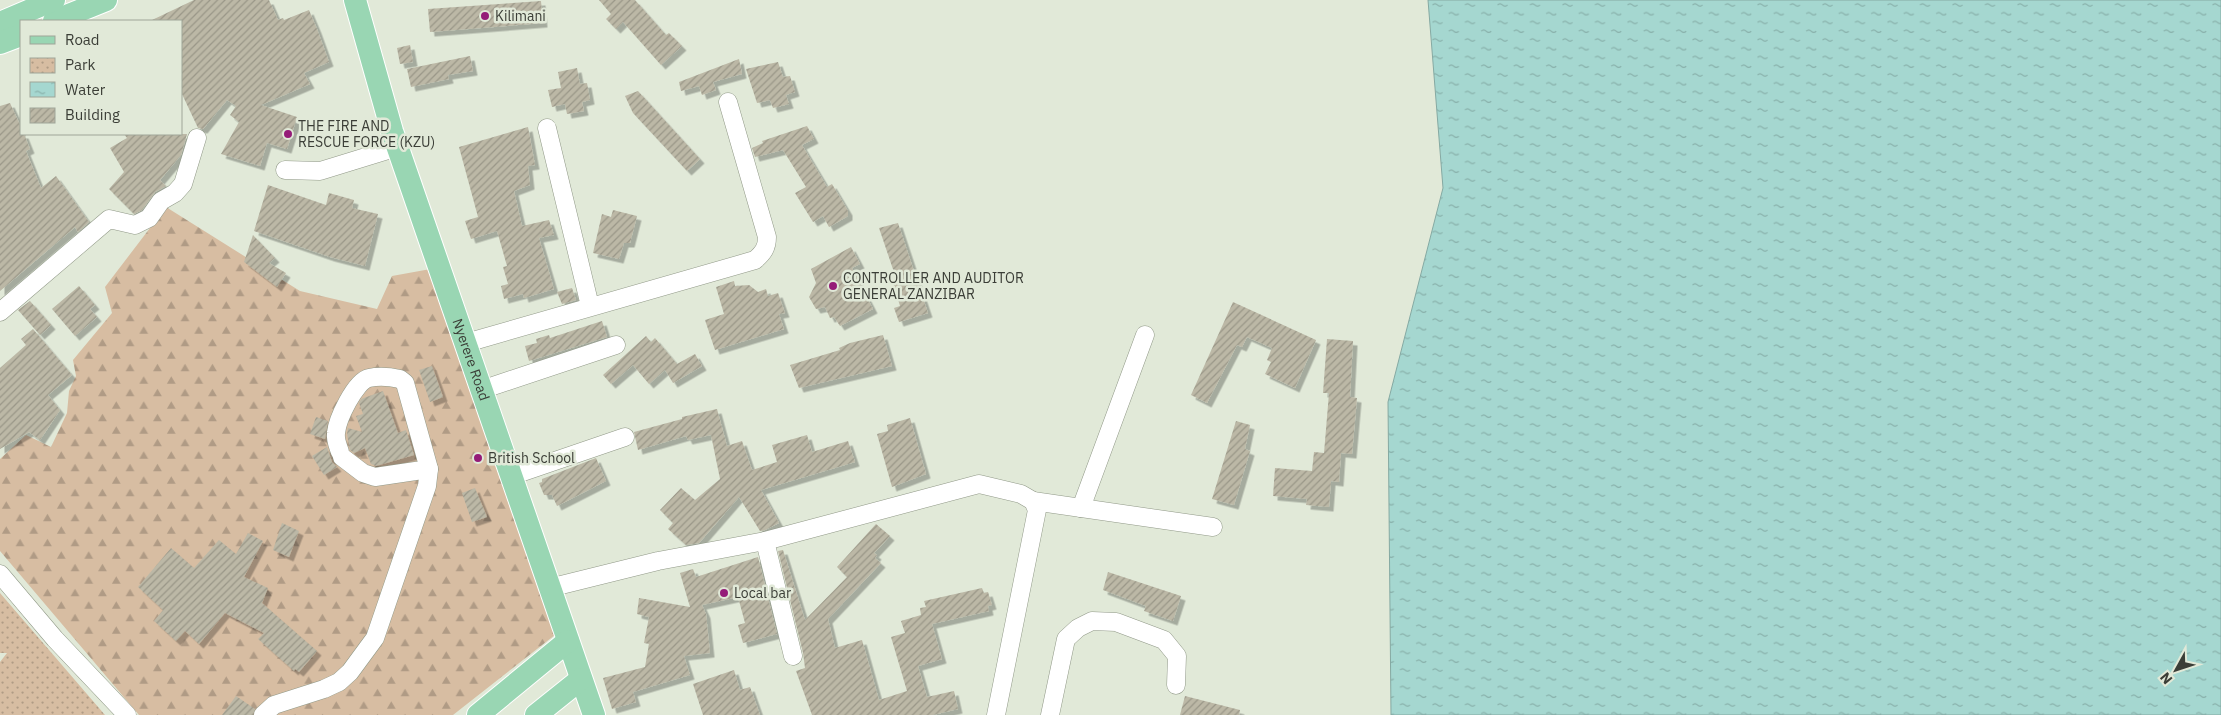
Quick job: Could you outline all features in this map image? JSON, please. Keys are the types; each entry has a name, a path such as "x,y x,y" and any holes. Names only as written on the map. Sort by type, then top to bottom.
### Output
{"main road":[{"path":"0,23 54,0"},
{"path":"56,20 106,0"},
{"name":"Nyerere Road","path":"355,0 398,147 594,715"},
{"path":"0,43 20,35"},
{"path":"478,715 568,641"},
{"path":"536,715 581,679"}],"street":[{"path":"466,343 754,260 762,254 767,245 767,237 728,102"},
{"path":"547,128 590,306"},
{"path":"0,312 110,219 134,225 148,218 161,202 175,193 183,184 197,138"},
{"path":"285,170 320,171 398,147"},
{"path":"1081,508 1145,335"},
{"path":"481,390 616,345"},
{"path":"263,715 274,705 324,690 339,682 350,672 375,638 427,486 429,468 405,383 400,378 368,378 344,408 337,424 335,436 341,455 363,473 375,477 429,468"},
{"path":"511,476 625,437"},
{"path":"549,588 658,560 765,540 979,484 1021,494 1034,501 1213,527"},
{"path":"996,715 1037,510 1034,501"},
{"path":"765,540 793,656"},
{"path":"0,574 55,639 127,715"},
{"path":"1050,715 1066,639 1078,628 1092,621 1116,622 1164,640 1177,656 1176,685"}],"green space":[{"path":"166,207 300,291 377,309 392,276 436,268 560,631 453,715 139,715 0,551 0,459 26,435 51,447 67,413 69,391 76,376 73,360 112,313 105,287"},
{"path":"0,593 105,715 0,715 0,662 7,653 0,653"}],"water":[{"path":"1428,0 2221,0 2221,715 1391,715 1388,402 1443,188"}],"building":[{"path":"194,0 269,0 278,20 283,18 284,20 309,10 329,62 304,73 310,84 261,105 297,117 287,149 267,143 260,166 221,154 239,122 230,115 236,106 227,100 203,129 198,128 182,94 182,20 152,20"},
{"path":"599,0 635,0 666,35 669,33 682,46 661,65 623,22 616,29 606,19 611,14"},
{"name":"Kilimani","path":"541,1 543,23 430,32 428,9"},
{"path":"410,45 413,62 400,64 397,48"},
{"path":"470,56 473,71 448,75 449,79 411,87 407,69"},
{"path":"739,59 742,74 713,82 716,90 702,95 699,86 681,91 679,82"},
{"path":"778,62 783,77 790,76 795,92 786,95 789,104 773,108 770,100 757,103 746,69"},
{"path":"577,68 580,84 587,83 590,100 582,102 584,111 567,114 565,104 552,107 548,90 561,88 558,72"},
{"path":"638,91 700,159 687,171 633,113 625,96"},
{"path":"10,103 20,125 20,135 24,135 30,149 26,151 41,188 56,176 89,222 78,232 75,227 0,291 0,106"},
{"path":"807,126 814,139 802,145 827,187 832,184 848,211 848,216 829,227 823,216 813,222 795,193 806,187 783,150 755,157 752,148 763,143 762,141"},
{"path":"528,127 535,165 528,166 530,185 514,191 522,226 549,220 554,235 539,238 554,289 524,298 523,294 504,299 501,286 508,284 503,267 507,266 497,231 471,239 465,221 478,217 459,147"},
{"path":"187,134 181,155 160,180 166,186 155,192 142,210 134,214 109,189 124,172 110,148 127,138 125,135"},
{"path":"268,185 326,205 329,193 354,200 352,208 378,214 365,266 330,257 254,231"},
{"path":"613,210 637,216 630,243 624,243 619,259 593,253 602,214 611,217"},
{"path":"898,223 928,313 899,322 894,308 900,306 893,283 897,281 879,228"},
{"path":"253,235 275,258 269,263 286,273 277,287 244,262"},
{"path":"851,247 860,264 852,268 873,309 840,326 834,317 830,318 825,307 816,309 809,297 816,283 811,269"},
{"path":"734,281 735,286 749,285 758,292 766,289 768,296 778,293 785,313 779,314 784,329 715,350 705,320 724,314 716,287"},
{"path":"79,286 95,305 90,309 97,317 75,336 52,309"},
{"path":"572,288 576,300 562,304 557,292"},
{"path":"30,301 51,325 40,335 18,310"},
{"path":"1233,302 1316,340 1295,388 1265,374 1271,362 1267,360 1272,348 1247,337 1242,347 1237,345 1207,403 1191,395"},
{"path":"602,321 607,337 529,361 525,346 537,343 536,339 549,335 550,338"},
{"path":"33,329 72,375 48,395 60,410 40,440 29,432 0,449 0,368 26,345 21,339"},
{"path":"883,335 892,366 799,388 790,365 840,350 839,348 850,343"},
{"path":"646,336 651,342 655,338 677,364 695,354 702,366 673,383 665,370 649,384 633,365 611,384 603,375"},
{"path":"1327,339 1353,341 1350,397 1357,398 1352,454 1341,453 1339,482 1331,481 1329,507 1306,505 1307,499 1273,496 1275,468 1312,471 1314,452 1324,453 1329,393 1323,393"},
{"path":"432,366 443,397 430,402 419,370"},
{"path":"383,391 398,433 406,430 414,455 376,466 371,464 365,448 354,453 350,450 347,434 348,428 362,432 356,416 363,414 359,403 361,399"},
{"path":"717,409 727,446 742,441 752,470 777,462 772,445 807,435 812,452 848,441 855,462 761,490 779,523 765,530 760,531 739,497 699,543 686,545 668,529 673,523 660,510 681,488 695,500 720,479 711,435 688,440 686,436 638,450 634,432 682,419 682,417"},
{"path":"316,417 328,421 325,439 310,434"},
{"path":"910,418 926,474 892,487 877,434 888,431 887,425"},
{"path":"1236,421 1250,425 1245,449 1250,451 1234,505 1212,499"},
{"path":"327,447 332,462 337,467 324,475 312,456"},
{"path":"596,458 606,481 557,506 552,495 544,495 539,483 542,482 542,479"},
{"path":"475,488 487,517 472,522 462,493"},
{"path":"282,523 299,531 289,557 273,550"},
{"path":"876,524 890,536 874,553 877,555 875,558 881,563 828,619 835,648 862,640 879,700 907,691 891,637 905,633 901,621 921,615 920,608 926,607 924,601 982,588 984,593 988,592 992,605 988,606 989,611 932,624 942,659 918,666 927,697 954,691 958,709 933,715 812,715 796,671 805,668 803,653 778,551 783,550 805,620 847,577 837,567"},
{"path":"248,533 263,541 244,577 268,588 262,603 317,651 299,672 295,669 294,671 258,639 264,633 225,613 199,644 185,631 176,641 154,621 163,610 138,587 171,548 194,568 219,540 236,554"},
{"path":"758,557 777,634 743,643 738,625 745,623 738,597 702,605 706,614 710,653 684,656 690,675 633,692 636,702 612,709 603,678 645,667 649,644 644,643 649,617 637,614 639,598 690,607 680,573 693,569 696,577"},
{"path":"1108,572 1181,596 1173,621 1144,611 1146,606 1103,590"},
{"path":"734,670 740,690 750,687 760,715 703,715 693,684"},
{"path":"236,696 255,709 253,715 222,715"},
{"path":"1185,696 1240,710 1239,715 1180,715"}],"place":[{"name":"Kilimani","path":"485,16"},
{"name":"THE FIRE AND RESCUE FORCE (KZU)","path":"288,134"},
{"name":"CONTROLLER AND AUDITOR GENERAL ZANZIBAR","path":"833,286"},
{"name":"British School","path":"478,458"},
{"name":"Local bar","path":"724,593"}]}
